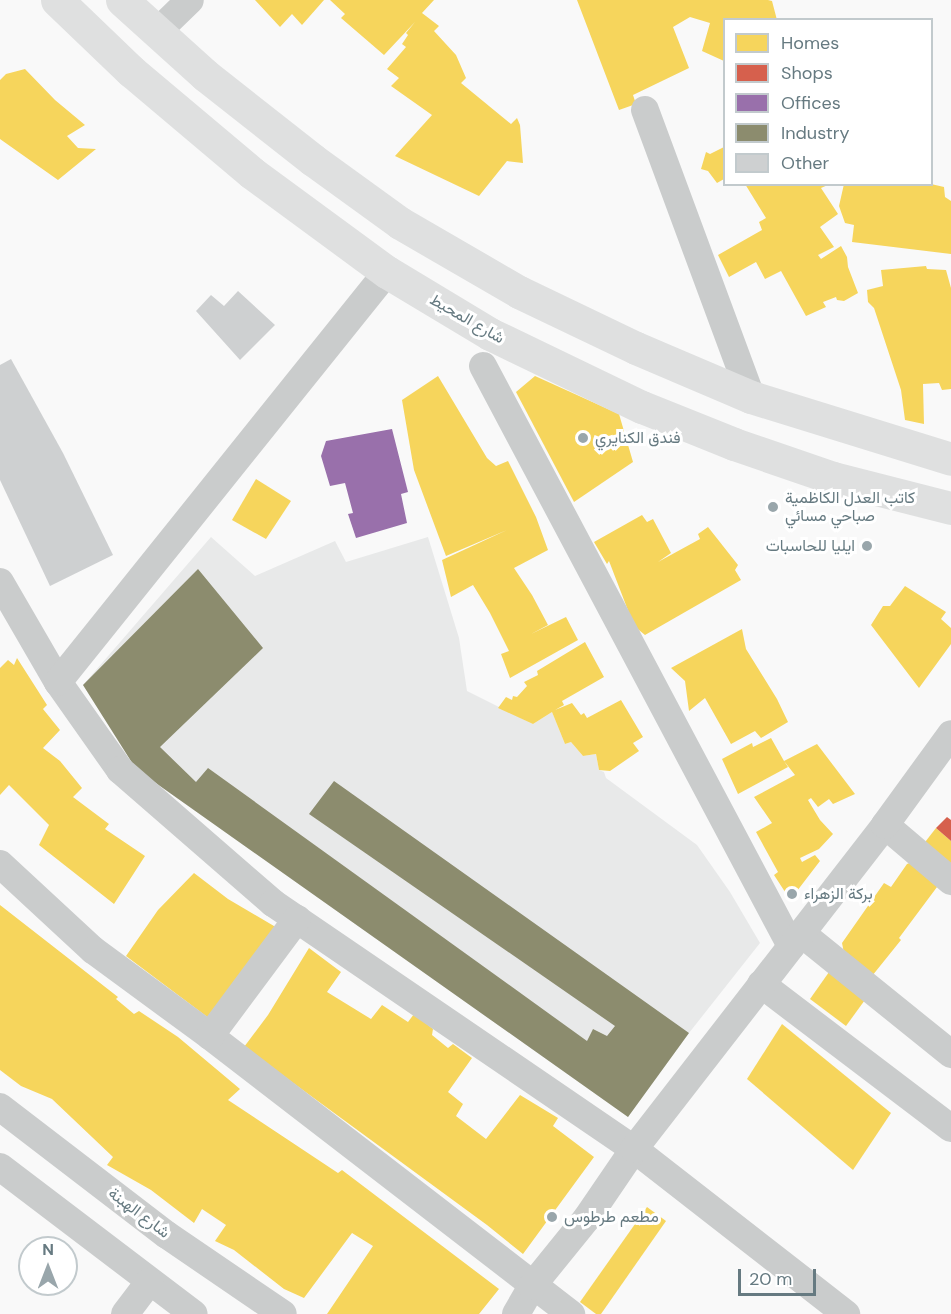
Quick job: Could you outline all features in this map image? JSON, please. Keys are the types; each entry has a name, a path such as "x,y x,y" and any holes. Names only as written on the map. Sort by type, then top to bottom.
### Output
{"main road":[{"name":"شارع المحيط","path":"57,0 131,71 252,173 387,272 490,334 642,406 734,444 833,478 951,508"},
{"path":"122,0 156,33 304,153 400,223 519,292 636,348 751,397 951,459"}],"street":[{"path":"156,33 190,0"},
{"path":"645,110 751,397"},
{"path":"58,682 387,272"},
{"path":"483,366 796,940 951,1054"},
{"path":"0,582 58,682 120,770 273,903 634,1149 846,1314"},
{"path":"516,1314 532,1286 586,1218 634,1149 885,825 951,734"},
{"path":"885,825 951,881"},
{"path":"0,864 93,950 210,1036 571,1314"},
{"path":"210,1036 297,919"},
{"path":"761,984 951,1128"},
{"name":"شارع الهبنة","path":"0,1107 167,1235 283,1314"},
{"path":"0,1167 194,1314"},
{"path":"125,1314 149,1282"}],"shaded area":[{"path":"211,537 255,576 335,541 346,562 428,537 459,638 467,691 533,724 552,712 565,744 571,742 583,756 596,754 599,770 604,772 606,778 697,845 730,892 760,943 689,1033 628,1117 136,769 83,685"}],"building: Homes":[{"path":"255,0 324,0 302,25 292,14 280,27"},
{"path":"330,0 434,0 422,13 439,26 434,31 456,55 466,78 461,83 511,124 517,118 520,125 523,163 507,161 479,196 395,156 432,115 391,86 399,78 387,69 406,47 402,44 408,35 406,33 415,22 384,55 341,18 345,14"},
{"path":"577,0 772,1 776,18 723,18 723,61 702,51 710,23 690,17 673,27 689,68 633,95 636,104 619,110"},
{"path":"25,69 55,100 85,125 67,136 78,148 96,149 58,180 0,139 0,80 6,74"},
{"path":"723,148 723,180 717,183 708,171 701,169 706,152 710,154"},
{"path":"933,184 944,187 945,197 951,201 951,254 852,242 854,225 845,223 839,206 844,186"},
{"path":"746,186 826,186 821,188 838,214 820,227 834,247 818,255 821,259 841,246 847,257 848,267 858,293 844,301 837,300 836,297 823,302 826,307 806,316 781,271 765,279 756,262 729,277 718,255 762,230 759,222 766,218"},
{"path":"926,266 927,269 946,270 951,288 951,389 942,390 939,383 923,384 924,424 905,420 901,390 874,308 868,302 867,290 883,286 881,270"},
{"path":"438,376 487,458 496,466 508,461 536,517 548,550 514,568 548,625 531,634 566,617 578,640 510,678 501,654 509,651 490,613 473,585 451,597 442,560 507,530 446,556 414,470 402,400"},
{"name":"فندق الكنايري","path":"535,376 619,414 633,462 574,502 516,392"},
{"path":"256,479 291,501 266,539 232,520"},
{"path":"642,515 647,522 653,519 671,553 658,562 700,539 698,534 708,527 738,565 735,570 741,580 645,635 634,626 609,561 607,564 594,542"},
{"path":"905,586 946,612 941,619 951,628 951,644 919,688 871,625 883,606 890,606"},
{"path":"742,629 746,649 777,699 788,722 761,738 755,731 731,744 705,698 689,711 685,681 671,668"},
{"path":"585,642 604,677 562,701 564,705 555,710 572,703 581,715 584,713 587,718 621,700 643,737 633,743 639,751 610,771 599,770 596,754 583,756 571,742 565,744 552,712 533,724 498,708 506,697 512,700 513,696 517,697 527,686 524,682 538,675 537,671"},
{"path":"17,658 47,705 43,709 60,730 43,748 60,761 82,788 73,797 109,824 105,829 145,856 114,904 39,845 49,825 9,785 0,795 0,668 8,660 14,665"},
{"path":"771,738 788,767 738,794 722,759 752,743 753,747"},
{"path":"817,744 855,794 833,804 829,799 818,807 811,798 808,800 820,820 833,834 819,849 800,858 802,862 815,855 820,861 797,891 787,895 774,875 778,872 756,832 772,823 754,797 795,775 784,761"},
{"path":"936,828 951,841 951,868 922,846"},
{"path":"912,862 940,883 899,938 901,940 872,976 844,953 842,943 884,883 891,887 907,864"},
{"path":"194,873 228,899 279,929 210,1019 126,956 158,910"},
{"path":"0,905 118,997 116,999 134,1014 139,1011 178,1037 240,1089 228,1100 338,1173 342,1170 499,1289 479,1314 327,1314 373,1246 352,1233 304,1298 284,1289 234,1250 215,1241 226,1225 202,1209 194,1223 151,1190 107,1165 113,1157 52,1099 21,1086 0,1070"},
{"path":"309,948 341,972 327,992 371,1019 382,1005 408,1022 414,1014 433,1029 432,1035 448,1048 453,1044 472,1058 448,1092 463,1104 456,1116 486,1139 520,1095 558,1118 553,1126 594,1157 523,1254 487,1225 244,1047 268,1015"},
{"path":"834,965 870,993 846,1026 810,999"},
{"path":"782,1024 891,1113 853,1170 747,1079"},
{"path":"647,1207 666,1221 601,1314 596,1314 580,1302"}],"building: Shops":[{"path":"947,817 951,820 951,841 936,828"}],"building: Offices":[{"path":"392,429 408,492 401,494 407,523 356,538 348,514 353,513 345,483 330,486 321,456 326,441"}],"building: Industry":[{"path":"198,569 263,648 160,747 196,782 208,768 587,1041 593,1029 607,1036 615,1026 309,814 334,781 689,1033 628,1117 136,769 83,685"}],"building: Other":[{"path":"238,291 275,325 240,360 196,311 211,295 224,306"},
{"path":"11,359 63,453 113,555 50,586 0,480 0,365"}],"place":[{"name":"فندق الكنايري","path":"583,438"},
{"name":"كاتب العدل الكاظمية صباحي مسائي","path":"773,507"},
{"name":"ايليا للحاسبات","path":"867,546"},
{"name":"بركة الزهراء","path":"792,894"},
{"name":"مطعم طرطوس","path":"552,1217"}]}
